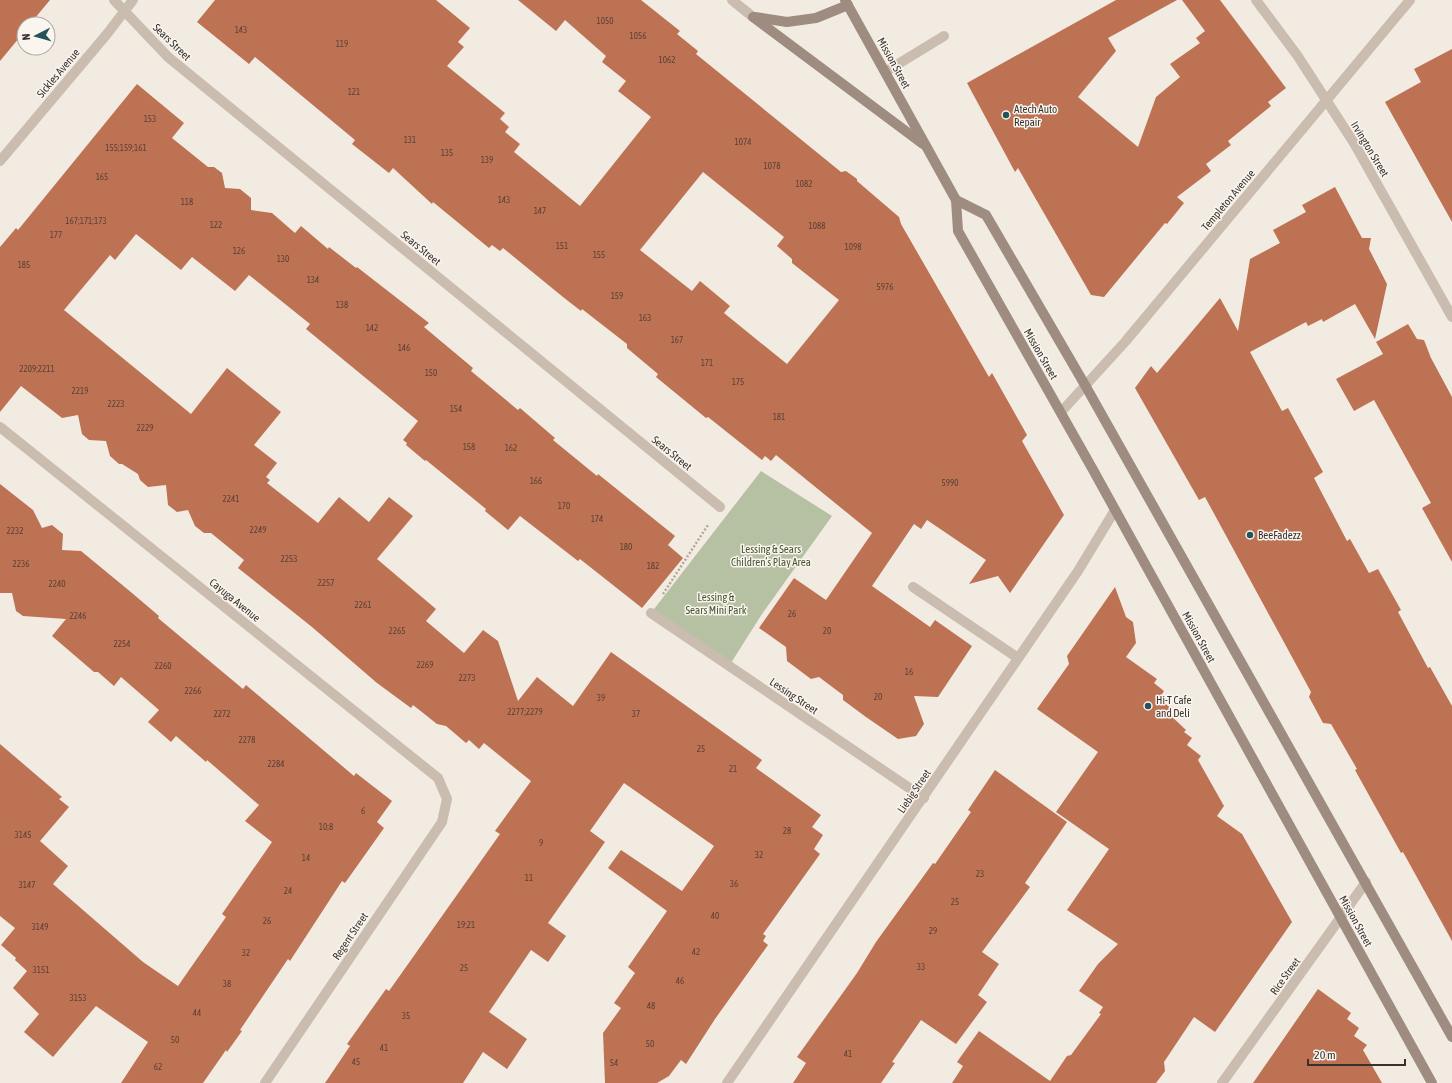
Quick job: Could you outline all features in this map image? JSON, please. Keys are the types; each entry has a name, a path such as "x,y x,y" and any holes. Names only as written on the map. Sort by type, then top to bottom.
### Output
{"main road":[{"path":"753,17 787,22 816,18 846,2"},
{"name":"Mission Street","path":"846,2 956,200 958,231 1061,412 1432,1083"},
{"path":"753,17 927,146"},
{"name":"Mission Street","path":"956,200 986,215 1085,385 1452,1037"}],"street":[{"name":"Sears Street","path":"114,0 168,57 720,507"},
{"name":"Sickles Avenue","path":"0,161 133,0"},
{"path":"732,0 753,17"},
{"name":"Irvington Street","path":"1256,0 1297,55 1354,143 1452,317"},
{"name":"Templeton Avenue","path":"1061,412 1125,342 1410,0"},
{"path":"885,72 944,36"},
{"name":"Cayuga Avenue","path":"0,427 438,778 447,799"},
{"name":"Liebig Street","path":"727,1083 924,798 1078,571 1115,510"},
{"path":"913,587 1018,658"},
{"name":"Lessing Street","path":"651,613 924,798"},
{"name":"Regent Street","path":"265,1083 442,822 447,799"},
{"name":"Rice Street","path":"1222,1083 1366,882"}],"path":[{"path":"651,613 720,507"}],"green space":[{"name":"Lessing & Sears Mini Park","path":"761,471 832,516 762,614 729,666 651,613"}],"building":[{"path":"0,0 50,0 37,16 16,16 16,42 0,61"},
{"path":"215,0 436,0 470,28 458,42 464,47 447,66 505,113 500,119 509,127 505,132 520,144 514,152 580,206 651,117 618,91 626,81 602,62 606,56 565,20 556,31 518,0 641,0 680,31 677,34 698,51 696,54 841,172 846,171 857,179 857,181 899,217 901,224 989,377 992,373 1027,435 1022,441 1064,515 1010,593 998,576 969,584 986,560 927,520 921,529 914,524 872,586 930,627 935,620 972,646 938,697 914,696 924,724 916,736 898,739 866,717 843,700 843,695 819,677 811,679 787,661 786,647 759,628 794,578 826,600 872,533 776,455 771,461 765,456 762,460 708,417 706,418 656,377 658,374 627,348 627,344 582,309 581,311 503,248 500,251 492,245 489,248 433,202 432,204 393,168 389,173 352,144 355,140 255,57 249,64 197,22","holes":["703,172 784,237 777,246 792,259 792,263 839,300 787,364 724,313 730,306 700,281 692,291 640,250"]},
{"path":"1116,0 1177,0 1108,38 1116,51 1078,97 1138,147 1156,97 1180,77 1170,64 1200,43 1196,38 1205,31 1182,0 1220,0 1286,88 1268,102 1271,106 1228,141 1231,145 1206,164 1211,171 1177,197 1184,203 1167,224 1165,223 1104,297 1091,295 1018,168 1015,172 967,83"},
{"path":"1452,49 1452,222 1385,102 1421,82 1414,69"},
{"path":"137,84 184,123 172,138 208,167 214,167 222,173 225,188 240,189 251,198 251,210 272,213 295,233 301,226 328,249 329,247 356,268 357,267 429,323 424,327 473,368 471,371 518,410 520,408 555,438 553,440 597,476 598,474 675,536 668,545 683,558 642,608 580,559 578,561 520,516 508,530 485,511 486,509 406,445 407,443 403,440 418,421 306,329 310,324 249,275 235,291 192,257 181,270 136,234 115,260 110,255 64,310 191,414 227,368 281,412 254,445 277,463 266,477 270,480 267,483 318,523 339,497 369,522 389,497 413,516 377,559 436,609 426,621 464,653 483,630 498,641 518,701 537,677 573,706 611,652 762,760 756,768 821,815 812,827 823,835 814,849 820,854 763,934 766,936 763,941 768,945 715,1019 686,1064 681,1060 669,1076 657,1083 605,1083 603,1033 621,1008 614,1003 635,973 628,967 667,911 608,868 621,850 682,891 714,846 624,783 590,831 605,842 548,923 566,936 548,962 531,950 489,1012 527,1039 507,1069 483,1052 463,1083 325,1083 350,1046 347,1044 386,989 389,991 500,834 495,831 531,781 484,743 479,749 469,740 466,743 446,726 437,724 413,705 411,708 377,683 312,627 238,568 244,560 211,533 204,533 195,526 188,510 177,512 168,505 166,485 148,487 140,480 138,474 122,464 119,464 110,456 106,441 89,440 82,434 78,415 62,418 21,386 0,412 0,247 16,228 18,230"},
{"path":"1335,187 1362,238 1371,238 1369,249 1387,284 1375,339 1355,304 1323,322 1322,319 1308,326 1306,322 1250,352 1282,411 1288,408 1323,472 1314,478 1347,541 1350,539 1369,573 1378,569 1401,610 1398,612 1428,668 1430,667 1452,706 1452,941 1403,852 1401,853 1355,770 1357,769 1331,724 1323,723 1309,697 1311,692 1205,497 1199,500 1135,388 1151,366 1157,373 1220,298 1238,331 1250,259 1280,243 1273,230 1306,212 1302,205"},
{"path":"1408,324 1417,339 1424,340 1431,358 1452,397 1452,562 1422,508 1431,503 1374,400 1354,411 1336,379 1383,354 1376,342"},
{"path":"0,484 33,510 42,528 52,525 63,534 62,550 81,551 243,689 246,685 354,776 356,773 392,801 377,822 384,828 345,883 342,881 290,961 288,959 240,1030 242,1031 227,1052 226,1050 203,1083 121,1083 148,1042 96,1006 53,1057 24,1032 39,1014 13,988 27,971 15,960 16,958 1,945 15,928 0,916 0,744 62,797 59,799 69,807 40,841 68,866 53,884 143,962 178,986 226,917 222,914 272,842 245,821 259,805 207,760 206,762 176,736 171,742 148,722 159,710 121,677 114,686 98,672 94,672 52,636 66,619 23,616 16,611 12,593 0,593"},
{"path":"1115,587 1126,617 1133,622 1136,643 1126,657 1157,679 1154,683 1164,691 1159,699 1172,709 1169,714 1186,730 1184,732 1192,738 1187,745 1201,756 1198,760 1224,806 1217,816 1242,834 1292,922 1215,1032 1194,1017 1164,1062 1165,1071 1156,1083 952,1083 963,1066 957,1062 979,1031 1050,1081 1067,1056 1071,1055 1101,1014 1099,1013 1103,1007 1079,991 1098,964 1118,944 1067,910 1109,849 1056,812 1098,752 1037,709 1069,664 1067,656"},
{"path":"995,770 1067,822 1025,883 1030,887 982,952 999,964 978,995 987,1002 956,1044 921,1020 892,1062 895,1063 881,1083 793,1083 806,1063 797,1057 857,973 876,942 933,863 935,864 971,812 968,810"},
{"path":"1318,989 1351,1013 1347,1019 1359,1028 1354,1036 1367,1045 1363,1050 1382,1083 1253,1083"}],"place":[{"name":"Atech Auto Repair","path":"1006,115"},
{"name":"BeeFadezz","path":"1250,535"},
{"name":"Hi-T Cafe and Deli","path":"1148,706"}],"park label":[{"name":"Lessing & Sears Children’s Play Area","path":"771,555"}]}
